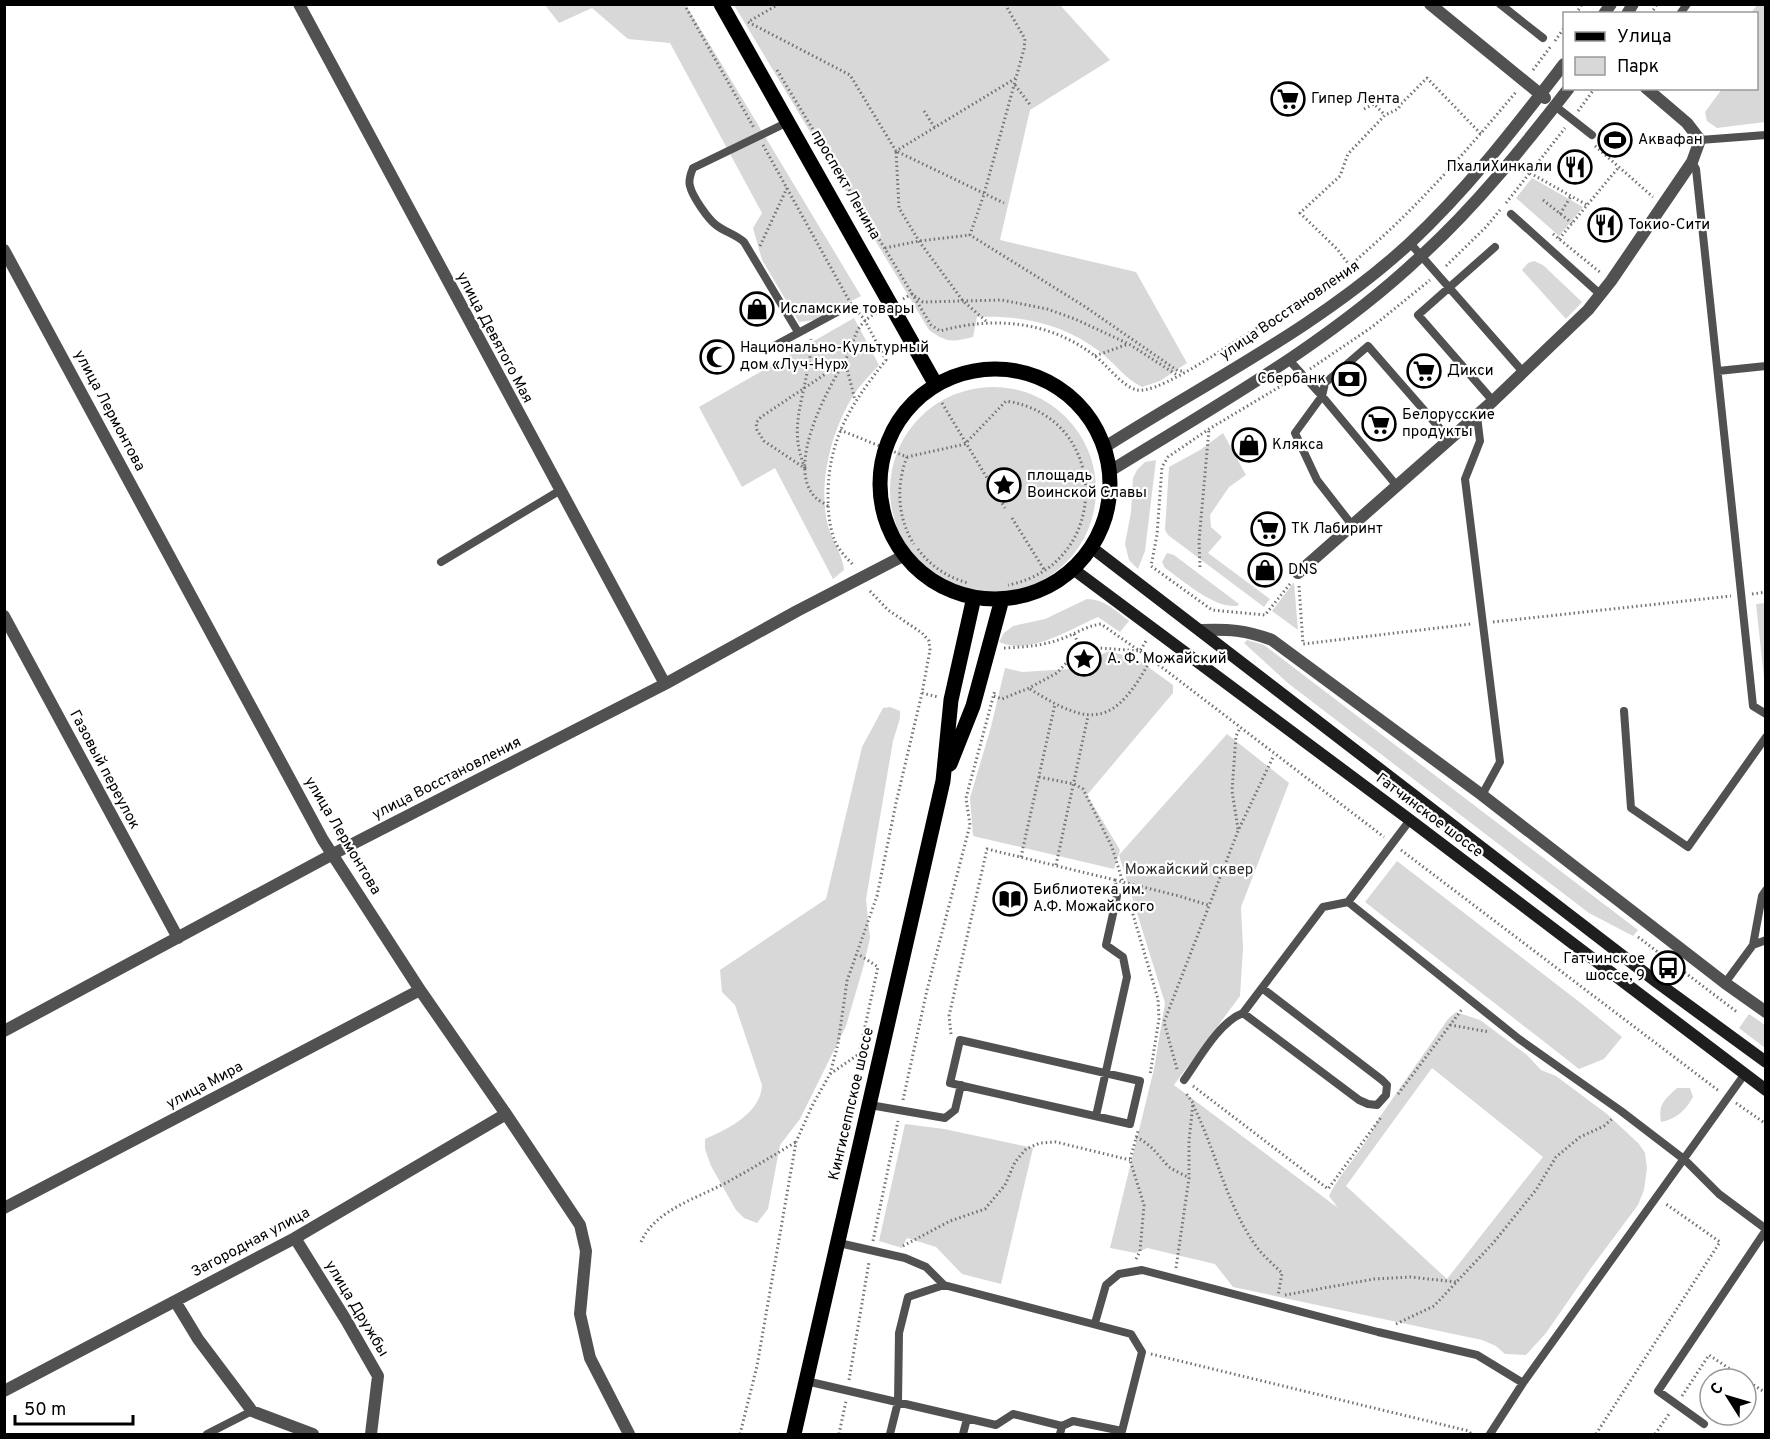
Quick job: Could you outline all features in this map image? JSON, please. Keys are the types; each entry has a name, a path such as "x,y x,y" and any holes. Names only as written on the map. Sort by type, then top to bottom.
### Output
{"main road":[{"name":"проспект Ленина","path":"721,4 936,385"},
{"path":"986,369 1017,370 1036,376 1055,385 1078,404 1097,429 1105,447 1111,487 1108,508 1101,529 1091,547 1073,568 1052,584 1028,594 950,590 933,581 905,555 893,537 885,518 880,496 880,475 885,448 898,422 909,407 936,385 955,376 986,369"},
{"name":"Гатчинское шоссе","path":"1091,547 1667,990 1766,1062"},
{"name":"Гатчинское шоссе","path":"1073,568 1766,1090"},
{"name":"Кингисеппское шоссе","path":"794,1434 943,781 951,700 974,591"},
{"name":"Кингисеппское шоссе","path":"943,781 973,706 1002,593"}],"street":[{"name":"улица Девятого Мая","path":"299,4 559,491 665,684"},
{"path":"1430,4 1555,106"},
{"name":"улица Восстановления","path":"1105,447 1302,325 1356,287 1410,243 1462,191 1563,65"},
{"path":"1110,471 1289,360 1358,310 1421,256 1492,182 1567,90"},
{"path":"1298,573 1524,373 1601,295 1692,162 1700,140 1687,123 1648,90"},
{"name":"улица Лермонтова","path":"4,250 333,854 420,990 579,1225 586,1251 580,1314 590,1358 629,1434"},
{"name":"улица Восстановления","path":"4,1031 333,854 665,684 905,555"},
{"name":"Газовый переулок","path":"4,616 178,938"},
{"path":"1201,630 1229,629 1251,632 1272,640 1482,795 1725,983 1766,1012"},
{"name":"улица Мира","path":"4,1208 420,990"},
{"name":"Загородная улица","path":"4,1391 295,1238 506,1114"},
{"name":"улица Дружбы","path":"295,1238 378,1376 371,1434"},
{"path":"175,1301 198,1339 252,1411 313,1434"}],"lane":[{"path":"1500,4 1543,38"},
{"path":"1555,106 1592,135"},
{"path":"788,122 693,168 689,186 706,215 715,225 744,242 798,332"},
{"path":"1700,140 1766,135"},
{"path":"1692,162 1696,169 1753,706 1766,714"},
{"path":"1511,214 1601,295"},
{"path":"1410,243 1524,373"},
{"path":"1493,401 1418,315 1496,247"},
{"path":"774,346 841,310"},
{"path":"1352,525 1317,480 1295,433 1322,396 1324,383 1368,345 1450,440"},
{"path":"1289,360 1397,486"},
{"path":"1718,371 1766,366"},
{"path":"1477,416 1480,441 1465,479 1500,762 1482,795"},
{"path":"441,562 559,491"},
{"path":"1624,711 1631,807 1688,847 1766,737"},
{"path":"1181,1080 1221,1030 1235,1016 1243,1013 1323,907 1348,902 1410,820"},
{"path":"1725,983 1753,945 1762,896 1766,890"},
{"path":"1096,1116 1128,977 1123,957 1106,945 1117,896"},
{"path":"1348,902 1507,1029 1685,1160 1719,1194 1766,1230 1658,1391 1698,1420"},
{"path":"1753,945 1766,940"},
{"path":"1243,1013 1359,1100 1377,1105 1386,1095 1387,1085 1382,1080 1262,988"},
{"path":"960,1040 1106,1073 1140,1081 1130,1124 950,1083 960,1040"},
{"path":"1490,1434 1523,1383 1744,1075"},
{"path":"870,1105 941,1118 955,1110 960,1085"},
{"path":"806,1381 996,1425 1013,1414 1061,1430 1073,1421 1125,1433 1142,1352 1131,1334 944,1285 926,1267 906,1258 839,1243"},
{"path":"1095,1323 1106,1285 1119,1274 1143,1270 1378,1332 1478,1355 1523,1383"},
{"path":"890,1434 898,1402 899,1333 908,1297 944,1285"},
{"path":"207,1434 252,1411"},
{"path":"963,1434 967,1419"}],"path":[{"path":"684,4 851,304 864,319 886,360 855,400 840,430 829,470 828,506 835,543 854,567"},
{"path":"748,22 779,4"},
{"path":"969,235 984,194 1015,85 1025,39 1005,4"},
{"path":"744,13 754,32"},
{"path":"748,22 850,75 896,151 899,208 918,241 963,301 988,322"},
{"path":"772,61 931,326 940,331 960,325 988,322 1041,328 1069,340 1095,356 1125,384 1137,390 1150,389 1190,371 1350,266 1415,207 1481,134 1563,29"},
{"path":"896,151 1016,78"},
{"path":"1350,266 1337,249 1300,213 1340,176 1348,154 1385,116 1398,110 1401,104 1427,78 1481,134"},
{"path":"1015,85 1031,106"},
{"path":"1364,109 1374,104 1385,116"},
{"path":"924,111 935,128"},
{"path":"1594,145 1662,206"},
{"path":"896,151 1004,203"},
{"path":"1550,249 1619,167"},
{"path":"1530,173 1587,205"},
{"path":"754,259 787,188"},
{"path":"1560,214 1571,196"},
{"path":"1511,197 1519,204"},
{"path":"1543,200 1572,223"},
{"path":"1581,212 1587,217"},
{"path":"1551,232 1611,281"},
{"path":"885,248 918,241 969,235 1084,306 1178,371 1190,371"},
{"path":"912,294 923,302 1002,300 1047,309 1076,318 1129,344 1177,375"},
{"path":"828,506 816,498 806,480 806,456 814,421 825,395 845,361 852,341 864,319"},
{"path":"806,469 798,451 797,435 798,415 812,345 810,326"},
{"path":"1095,356 1129,344"},
{"path":"806,469 764,441 757,430 756,423 768,411 845,361"},
{"path":"845,361 855,400"},
{"path":"840,430 907,457 965,444 1006,400 1032,408 1061,428 1080,457 1085,474 1087,491 1081,525 1074,541 1063,555 1045,570 1002,593"},
{"path":"942,403 1005,508"},
{"path":"1221,422 1168,457 1162,467 1157,535 1151,566 1212,610 1265,615 1298,573"},
{"path":"1200,567 1199,541 1209,429"},
{"path":"907,457 899,486 900,505 911,539 921,554 934,566 974,591"},
{"path":"1012,518 1045,570"},
{"path":"1298,573 1304,644 1766,592"},
{"path":"740,1434 757,1366 796,1142 830,1074 838,1044 847,981 877,896 930,650 929,640 888,610 868,589"},
{"path":"1002,658 1004,648 1042,645 1074,634 1090,625 1101,624 1151,659 1274,755 1728,1098 1766,1124"},
{"path":"1074,634 1082,652"},
{"path":"1140,651 1149,637"},
{"path":"994,696 1002,699 1029,688 1058,673 1069,660 1082,652 1101,648 1140,651"},
{"path":"1029,688 1055,704 1089,716 1116,708 1139,681 1151,659"},
{"path":"839,1434 871,1250 927,990 970,825 966,798 995,686"},
{"path":"922,693 941,698"},
{"path":"1021,857 1055,704"},
{"path":"1056,865 1089,716"},
{"path":"1238,831 1232,790 1236,736 1240,728"},
{"path":"1274,755 1238,831 1164,1022 1181,1080 1203,1125 1231,1200 1257,1246 1282,1274 1276,1306"},
{"path":"1038,777 1074,784"},
{"path":"960,1040 951,1038 949,1016 987,849 1208,905"},
{"path":"1115,880 1117,896"},
{"path":"1638,937 1737,1012"},
{"path":"830,1074 859,1054 878,967 858,954"},
{"path":"1393,1101 1470,1000"},
{"path":"1159,1019 1164,1022"},
{"path":"1450,1025 1492,1032 1507,1029"},
{"path":"1181,1080 1328,1189 1386,1110"},
{"path":"1174,1279 1190,1178 1189,1141 1192,1103"},
{"path":"1378,1332 1434,1306 1494,1242 1536,1190 1556,1157 1580,1137 1604,1126 1621,1111"},
{"path":"1136,1137 1161,1155 1169,1167 1190,1178"},
{"path":"641,1242 646,1231 682,1202 731,1180 796,1142"},
{"path":"888,1254 950,1221 985,1209 1005,1185 1015,1162 1026,1149 1040,1143 1056,1142 1130,1160 1144,1205 1140,1251 1131,1272"},
{"path":"1596,1434 1720,1242 1657,1198"},
{"path":"1276,1306 1286,1294 1374,1279 1410,1277 1456,1282"},
{"path":"1142,1352 1469,1431 1471,1434"},
{"path":"1701,1367 1709,1355 1727,1367"},
{"path":"1655,1434 1698,1371"}],"green space":[{"path":"545,5 686,5 861,296 815,320 799,322 762,260 753,228 762,213 670,43 628,39 592,8 559,23"},
{"path":"734,5 1060,5 1110,60 1030,110 1000,240 1136,272 1187,363 1160,381 1142,387 1130,380 1104,355 1085,342 1041,323 1010,318 977,317 973,337 955,340 945,339 929,330"},
{"path":"1757,5 1765,5 1765,122 1717,128 1707,121 1705,112 1721,90 1758,90 1758,12 1752,12"},
{"path":"1532,178 1583,207 1559,236 1516,198"},
{"path":"1534,261 1543,265 1582,302 1566,319 1522,270 1528,263"},
{"path":"854,318 879,365 850,401 837,430 828,462 825,478 825,511 844,570 833,579 775,468 742,487 699,407"},
{"path":"983,387 1003,387 1023,391 1042,399 1059,410 1073,424 1092,460 1096,490 1092,520 1084,539 1073,556 1059,570 1023,589 1003,593 983,593 963,589 944,581 927,570 913,556 894,520 890,500 890,480 894,460 902,441 913,424 927,410 963,391"},
{"path":"1223,433 1246,475 1229,487 1210,515 1211,527 1222,537 1208,553 1270,599 1264,607 1168,535 1165,530 1169,467 1200,450"},
{"path":"1156,460 1145,551 1138,569 1129,560 1125,544 1131,512 1133,478 1145,462"},
{"path":"1167,553 1174,555 1239,604 1237,606 1218,603 1190,586 1165,568 1162,562"},
{"path":"1294,582 1298,630 1272,611"},
{"path":"1087,599 1104,603 1129,621 1120,632 1098,617 1063,634 1037,643 1024,646 999,642 1004,633 1013,626 1045,619"},
{"path":"1766,603 1765,687 1756,604"},
{"path":"1247,640 1264,645 1638,930 1633,936 1589,913 1289,684 1244,643"},
{"path":"1109,651 1137,659 1173,685 1173,693 1087,795 1120,850 1114,869 973,836 970,798 991,727 1005,668 1022,672 1070,669"},
{"path":"890,707 900,711 900,718 893,741 866,899 870,938 863,968 846,1026 800,1119 780,1145 768,1209 757,1223 744,1218 736,1210 711,1166 705,1149 705,1139 733,1125 750,1112 760,1095 762,1085 735,1005 722,992 720,970 826,899 862,747 883,708"},
{"name":"Можайский сквер","path":"1227,734 1289,783 1241,907 1243,948 1240,996 1174,1085 1338,1208 1329,1196 1335,1186 1377,1121 1448,1019 1456,1012 1480,1020 1527,1055 1541,1070 1556,1076 1607,1114 1639,1144 1645,1153 1647,1168 1644,1190 1638,1205 1546,1333 1526,1355 1505,1354 1496,1346 1482,1340 1233,1287 1215,1264 1147,1248 1136,1253 1110,1248 1154,1069 1165,1003 1119,855","holes":["1432,1068 1543,1157 1447,1279 1346,1186"]},
{"path":"1397,861 1622,1037 1604,1059 1579,1069 1365,902"},
{"path":"1749,1014 1765,1025 1765,1048 1739,1028"},
{"path":"1677,1088 1690,1088 1693,1097 1680,1114 1661,1122 1661,1106"},
{"path":"905,1124 944,1129 1033,1148 1001,1284 962,1274 936,1247 907,1238 902,1248 879,1241"}],"place":[{"name":"Гипер Лента","path":"1288,99"},
{"name":"Аквафан","path":"1615,140"},
{"name":"ПхалиХинкали","path":"1575,167"},
{"name":"Токио-Сити","path":"1605,225"},
{"name":"Исламские товары","path":"757,309"},
{"name":"Национально-Культурный дом «Луч-Нур»","path":"717,357"},
{"name":"Дикси","path":"1424,371"},
{"name":"Сбербанк","path":"1349,379"},
{"name":"Белорусские продукты","path":"1379,424"},
{"name":"Клякса","path":"1249,445"},
{"name":"площадь Воинской Славы","path":"1004,485"},
{"name":"ТК Лабиринт","path":"1268,529"},
{"name":"DNS","path":"1265,570"},
{"name":"А. Ф. Можайский","path":"1084,659"},
{"name":"Библиотека им. А.Ф. Можайского","path":"1010,899"},
{"name":"Гатчинское шоссе, 9","path":"1668,968"}]}
